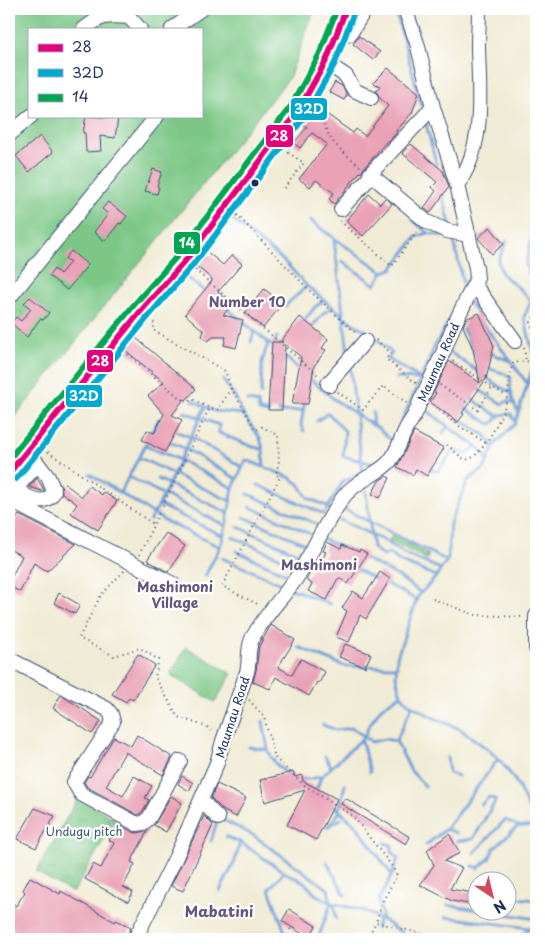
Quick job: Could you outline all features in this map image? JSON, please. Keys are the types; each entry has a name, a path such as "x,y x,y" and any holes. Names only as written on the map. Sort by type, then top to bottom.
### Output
{"main road":[{"path":"10,486 33,452 115,343 185,261 274,143 309,93 325,62 346,9"}],"street":[{"path":"173,28 201,9"},
{"path":"338,31 347,35 350,34 365,9"},
{"path":"405,9 418,43 433,107 457,185 469,234 476,281 515,341"},
{"path":"457,185 470,164 476,139 480,96 479,9"},
{"path":"85,28 107,12 129,17 139,28"},
{"path":"325,62 346,76 354,90 371,98"},
{"path":"340,215 371,174 433,107"},
{"path":"9,135 29,118"},
{"path":"9,298 155,118"},
{"path":"371,174 424,220 447,231 469,234"},
{"name":"Maumau Road","path":"135,939 176,857 217,763 249,665 248,650 252,640 297,577 346,495 359,482 389,462 396,452 406,428 418,410 453,327 476,281"},
{"path":"330,385 328,384 366,341"},
{"path":"10,486 39,502 52,496 54,491 51,483 33,452"},
{"path":"10,486 132,563 173,584"},
{"path":"536,617 536,648"},
{"path":"9,659 107,709 111,714 113,722 74,782 81,794 137,824 143,823 149,818 180,761"},
{"path":"201,800 218,818"}],"path":[{"path":"309,93 323,119 330,138 338,148 371,174"},
{"path":"274,143 304,163 284,188"},
{"path":"228,205 311,292 369,344 374,338 391,352 386,359 416,383 478,410 492,387"},
{"path":"340,215 392,266 424,220"},
{"path":"185,261 345,398 363,410 384,386 418,410"},
{"path":"140,312 155,324 154,330 225,371 231,388 256,430 262,427 278,435 279,461 276,475 280,477 222,586 271,611"},
{"path":"536,313 531,322 536,342"},
{"path":"115,343 188,403 192,399 209,409 218,410 231,388"},
{"path":"443,354 507,396"},
{"path":"446,446 465,459 471,460 477,456 491,436 506,404 509,375 513,363 526,361 536,363"},
{"path":"426,388 459,426 486,444"},
{"path":"209,409 139,555 101,595 79,638 114,656 140,648 159,660 154,677 178,716 207,727 223,741"},
{"path":"33,452 153,524"},
{"path":"433,599 475,615 536,617"},
{"path":"241,690 264,717 275,758 304,785 352,816 397,875 383,901 376,922 367,939"},
{"path":"376,922 442,939"},
{"path":"290,929 304,939"}],"green space":[{"path":"9,9 315,9 289,78 9,424"},
{"path":"393,534 429,555 427,559 389,541"},
{"path":"186,647 232,674 215,702 170,675"},
{"name":"Undugu pitch","path":"78,798 116,819 73,893 36,872"}],"building":[{"path":"359,36 380,52 373,60 353,44"},
{"path":"388,68 419,93 412,113 334,204 329,199 334,193 316,180 310,187 299,179 327,144 312,133 300,148 294,143 307,127 302,123 316,100 328,104 325,113 353,133 356,129 365,136 388,106 376,91 380,86 373,83"},
{"path":"335,82 342,86 347,95 344,100 329,92"},
{"path":"86,118 118,118 115,138 100,136 101,151 86,152 85,133 83,133"},
{"path":"40,136 53,152 29,172 16,156"},
{"path":"411,144 443,171 449,187 430,213 424,208 436,191 432,187 437,182 402,153"},
{"path":"153,169 162,172 157,186 159,187 157,194 145,191"},
{"path":"369,194 380,204 385,198 392,204 363,236 346,221"},
{"path":"108,202 127,216 105,241 94,232 108,214 102,209"},
{"path":"490,227 504,244 492,254 478,238"},
{"path":"71,251 88,265 67,290 49,276 54,269 60,274 70,262 65,258"},
{"path":"206,251 223,265 232,255 242,264 218,292 232,305 223,315 243,320 236,348 224,345 226,337 213,337 208,341 202,336 204,331 185,314 212,281 195,265"},
{"path":"264,289 283,303 263,328 245,313"},
{"path":"30,297 49,313 43,320 40,319 27,337 11,323 16,317 21,321 31,309 24,303"},
{"path":"479,313 494,346 486,379 462,413 464,414 458,422 430,402 436,393 434,392 449,361 480,383 473,349 463,326 466,319"},
{"path":"300,317 328,339 322,348 326,350 314,366 308,404 292,404 301,357 285,344 282,410 268,410 272,342 283,342 281,341"},
{"path":"136,338 196,389 186,400 184,399 172,415 182,420 165,452 142,440 147,430 154,433 164,414 148,396 164,382 125,350"},
{"path":"414,432 444,448 427,476 416,469 413,475 397,467"},
{"path":"386,476 390,478 380,498 372,494 379,481"},
{"path":"37,478 44,490 42,491 29,487"},
{"path":"64,483 82,497 89,486 102,495 103,492 117,501 98,530 71,513 77,504 62,493 61,486"},
{"path":"19,515 76,544 47,571 34,563 20,592 9,586 9,582 22,556 9,549 9,527"},
{"path":"166,533 185,546 168,572 147,560"},
{"path":"327,542 341,549 342,545 367,554 348,584 339,578 337,580 327,600 308,591 312,584 306,580 313,567 317,570 326,552 323,551"},
{"path":"380,572 390,579 366,619 360,615 349,642 336,637 347,611 342,608 353,591 363,598"},
{"path":"59,593 80,605 75,614 54,603"},
{"path":"271,625 295,640 278,667 292,675 301,659 325,672 309,696 276,677 270,689 253,682 259,646"},
{"path":"345,644 371,654 365,667 339,657"},
{"path":"138,654 155,665 133,700 129,698 126,702 112,694"},
{"path":"61,695 101,721 92,734 53,708"},
{"path":"137,735 172,757 163,775 125,752 106,786 123,796 134,776 152,786 145,798 149,800 138,815 87,787 84,782 88,776 90,777 114,737 131,746"},
{"path":"293,772 295,777 302,775 303,781 337,799 316,840 287,825 305,790 265,802 260,780"},
{"path":"182,776 193,783 189,791 178,784"},
{"path":"217,784 246,798 236,817 224,811 211,798"},
{"path":"171,796 182,803 166,832 154,825"},
{"path":"345,798 410,837 406,844 341,804"},
{"path":"35,808 55,816 36,848 17,839"},
{"path":"204,816 213,825 183,891 171,886"},
{"path":"118,824 138,833 148,830 131,862 135,864 123,887 133,892 128,902 85,879 93,864 101,868 114,843 109,840"},
{"path":"449,834 460,853 444,861 462,868 450,889 468,892 468,904 452,901 420,885 434,865 427,850"},
{"path":"30,877 60,894 61,891 115,922 116,920 131,927 126,939 9,939 9,900 16,906 25,892 23,890"},
{"path":"289,909 316,926 309,938 282,921"}],"waterway":[{"path":"394,9 423,111"},
{"path":"425,120 437,167"},
{"path":"442,193 451,228"},
{"path":"232,219 284,261 307,286 352,323 369,332 392,353 388,359 421,379"},
{"path":"412,219 428,233 443,236"},
{"path":"310,220 383,272 392,269 416,237 428,233"},
{"path":"534,227 526,264 529,274 536,279"},
{"path":"453,237 465,292"},
{"path":"334,240 348,353"},
{"path":"507,241 498,261 502,274 531,301"},
{"path":"342,261 375,285 383,272"},
{"path":"184,275 207,293"},
{"path":"285,306 307,286"},
{"path":"536,291 524,317 535,360 515,424 495,444 484,469 468,480 450,523 448,559 435,578 418,596 397,657 396,677 401,695 409,704 432,717 460,729 490,751 503,764 516,782 533,817 536,829"},
{"path":"303,322 315,307 324,300"},
{"path":"469,302 479,317"},
{"path":"311,328 332,307"},
{"path":"226,308 275,348"},
{"path":"390,448 434,348 448,322"},
{"path":"484,325 527,383"},
{"path":"463,329 475,353"},
{"path":"251,342 254,331"},
{"path":"273,345 277,337"},
{"path":"261,394 262,362 268,343"},
{"path":"447,350 500,387 512,393"},
{"path":"489,351 508,360"},
{"path":"282,354 301,371"},
{"path":"350,365 363,475"},
{"path":"485,366 511,378 510,386 518,411"},
{"path":"397,378 419,379"},
{"path":"310,379 335,400 379,429 392,441"},
{"path":"223,380 260,438 264,467 289,477 299,484 308,498 329,507"},
{"path":"476,388 502,404 508,401 514,404"},
{"path":"469,397 496,415 511,414 515,421"},
{"path":"304,431 301,425 305,400"},
{"path":"193,401 214,411 243,414"},
{"path":"248,401 258,403 259,411 268,413 269,407"},
{"path":"280,406 279,412 303,410"},
{"path":"421,406 476,446 488,459"},
{"path":"462,406 490,424 499,416"},
{"path":"150,520 159,505 205,407"},
{"path":"184,412 219,425 219,433 262,449"},
{"path":"372,425 373,412"},
{"path":"317,421 328,413 345,431 343,456 377,465"},
{"path":"458,418 486,436 493,446"},
{"path":"120,493 159,419"},
{"path":"443,433 448,426"},
{"path":"175,431 191,437 242,467"},
{"path":"170,442 186,449 237,479"},
{"path":"146,446 180,460 233,488"},
{"path":"427,469 438,471 454,450 466,454 476,446"},
{"path":"140,458 230,501"},
{"path":"205,576 220,547 233,488 246,460 264,467"},
{"path":"90,474 165,521 220,547"},
{"path":"326,511 343,481 359,476"},
{"path":"129,477 226,526"},
{"path":"158,479 228,513"},
{"path":"365,484 373,548 384,556 388,553 401,562 436,576"},
{"path":"258,485 324,514"},
{"path":"248,494 319,525"},
{"path":"159,505 223,536"},
{"path":"250,507 313,535"},
{"path":"340,507 446,560"},
{"path":"244,517 308,545"},
{"path":"340,520 385,541 407,555 441,569"},
{"path":"74,524 89,533"},
{"path":"238,527 302,555"},
{"path":"233,537 297,565"},
{"path":"323,539 345,549"},
{"path":"236,551 291,576"},
{"path":"362,557 398,576 421,593"},
{"path":"222,558 286,586"},
{"path":"354,568 379,581"},
{"path":"385,583 417,600"},
{"path":"292,589 330,604"},
{"path":"298,647 344,666 397,667"},
{"path":"301,779 322,776 365,736 368,727 381,708 401,695"},
{"path":"412,706 396,741 411,771 425,786"},
{"path":"263,721 268,750"},
{"path":"323,725 336,730 352,728 364,736"},
{"path":"361,739 370,772"},
{"path":"366,739 369,739 371,742 385,739 396,741"},
{"path":"249,747 268,750 277,765 291,775"},
{"path":"325,756 331,767"},
{"path":"447,757 449,773 458,776"},
{"path":"456,833 446,829 498,759"},
{"path":"317,788 321,777"},
{"path":"339,810 345,785"},
{"path":"457,841 473,839 496,800 489,797 481,805"},
{"path":"331,804 356,825 392,875 379,900 383,920 405,935 423,939"},
{"path":"340,812 327,827 341,819"},
{"path":"221,819 253,835 328,889 331,903 318,939"},
{"path":"474,853 505,820 518,826"},
{"path":"211,841 217,821"},
{"path":"473,866 478,868 489,859 494,848 518,826 536,827"},
{"path":"426,845 446,829"},
{"path":"226,837 240,842 284,872 304,882 315,894 331,903 364,911 383,920"},
{"path":"220,891 235,861 240,842"},
{"path":"385,843 391,845 393,853 398,858 392,875"},
{"path":"327,862 345,895"},
{"path":"284,872 269,889 285,932 296,939"},
{"path":"518,898 536,900"},
{"path":"334,904 336,918"},
{"path":"448,905 468,908"},
{"path":"518,916 536,919"},
{"path":"446,917 529,928"},
{"path":"376,928 379,918"},
{"path":"518,939 536,922"},
{"path":"280,939 285,932"}],"transit line":[{"name":"14","path":"9,459 133,306 178,255 291,106 319,55 337,9"},
{"name":"28","path":"9,473 140,312 185,261 298,111 327,59 346,9"},
{"name":"32D","path":"16,479 147,318 192,266 305,116 335,63 354,12"}],"district":[{"name":"Number 10","path":"247,301"},
{"name":"Mashimoni","path":"319,564"},
{"name":"Mashimoni Village","path":"175,594"},
{"name":"Mabatini","path":"219,910"}]}
